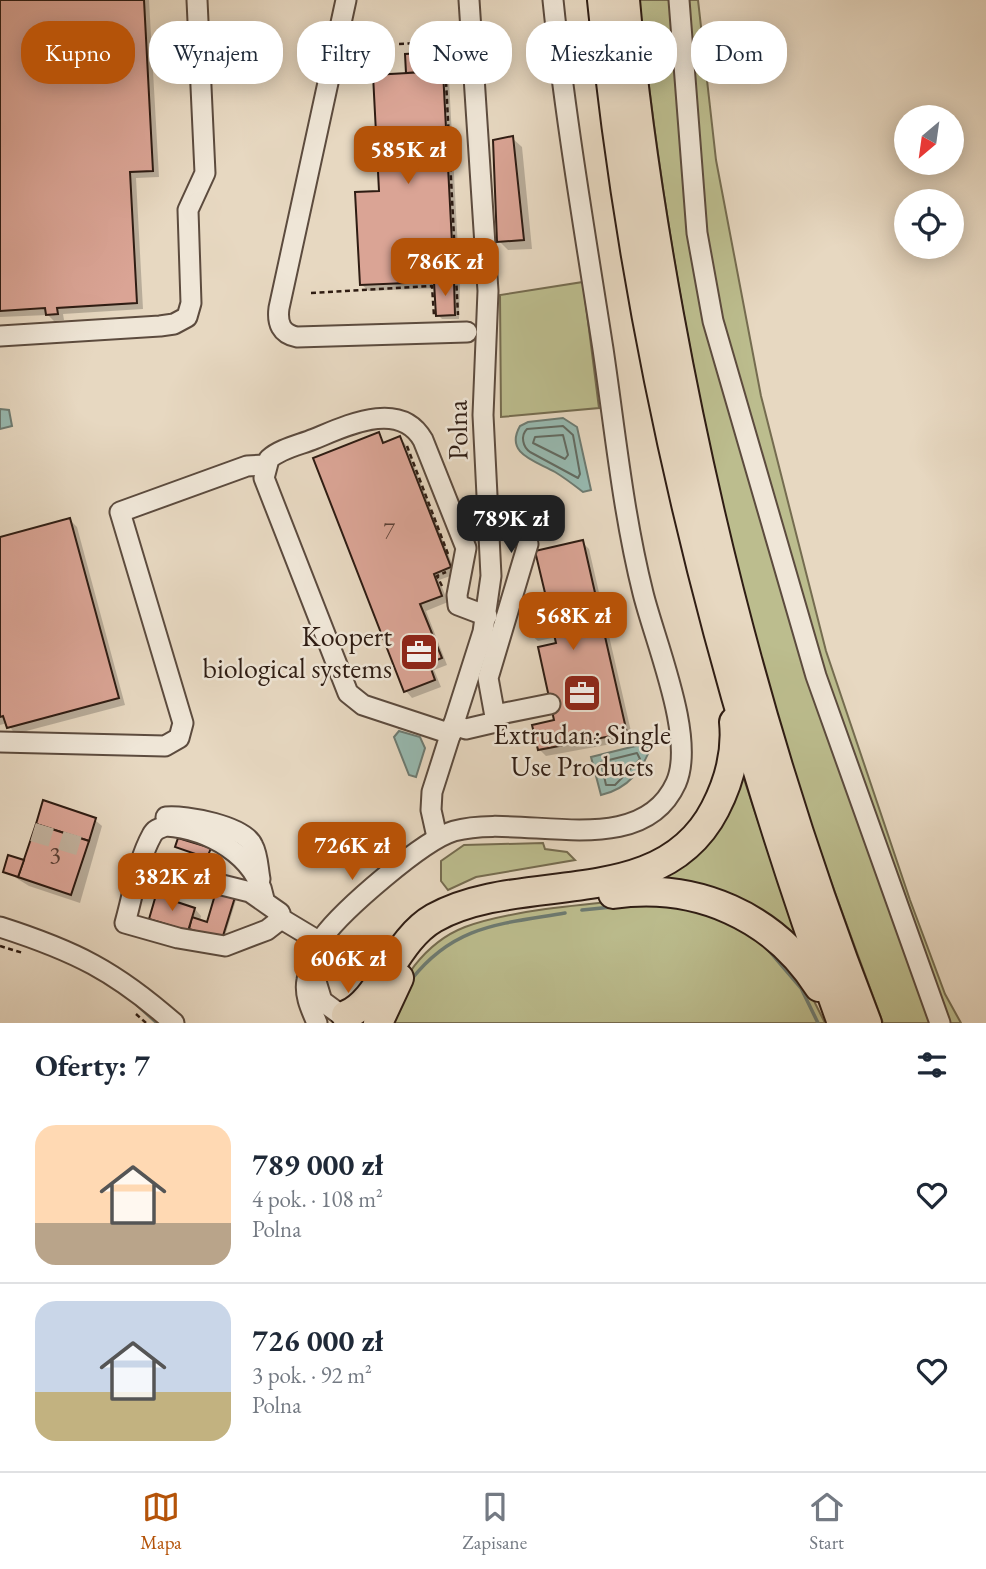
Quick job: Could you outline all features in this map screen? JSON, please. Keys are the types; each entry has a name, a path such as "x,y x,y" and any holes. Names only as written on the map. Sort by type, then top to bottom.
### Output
{"highway":[{"path":"602,0 628,211 651,349 694,548 728,677 774,829 841,1023"},
{"path":"625,0 660,267 692,434 715,535 772,744 867,1023"},
{"path":"345,1019 365,1001 408,939 423,925 446,912 482,901 632,876 668,860 686,846 712,815 730,772 735,732 728,677"},
{"path":"378,1023 390,993 408,965 432,939 448,928 473,919 648,891 707,900 743,914 766,929 805,967 841,1023"}],"street":[{"path":"0,336 160,326 174,324 187,317 191,303 188,210 205,173 197,0"},
{"path":"346,0 279,308 279,325 286,333 297,337 462,324"},
{"name":"Polna","path":"437,838 431,810 432,792 487,616 491,568 483,403 488,303 470,0"},
{"path":"317,1023 306,993 312,963 320,942 334,925 404,862 437,838 474,827 605,828 629,825 655,811 668,797 683,761 679,723 643,594 630,530 583,155 553,0"},
{"path":"679,0 697,233 716,335 816,676 940,1023"},
{"path":"487,616 463,609 456,597 466,548 423,440 415,427 403,421 362,420 274,455 265,465 264,478 348,693 363,705 452,730 496,722 488,683 489,671 521,577 528,544"},
{"path":"0,742 165,746 179,738 183,723 120,512 247,466 265,465"},
{"path":"495,715 550,704"},
{"path":"170,826 219,840 262,889 280,913 280,918 267,930 225,946 178,938 125,923 142,865 156,830 170,826"},
{"path":"142,865 250,892 262,889"},
{"path":"280,918 320,942"},
{"path":"0,927 62,947 97,964 132,987 174,1023"},
{"path":"312,963 322,1001 345,1019"}],"path":[{"path":"399,44 409,44"},
{"path":"447,84 462,324"},
{"path":"311,293 432,286 434,318 446,317"},
{"path":"405,441 452,562"},
{"path":"454,569 437,576 444,592 456,597"},
{"path":"0,946 26,954"},
{"path":"126,1006 146,1023"}],"green space":[{"path":"639,0 672,0 674,21 641,21"},
{"path":"685,0 698,0 700,21 691,21 691,74"},
{"path":"677,53 700,296 932,1023 883,1023 839,904 785,742 728,529 709,441 675,266 648,84 677,84"},
{"path":"692,84 707,84 716,160 761,396 826,651 910,900 945,994 961,1023 946,1023 823,680 721,329 701,197"},
{"path":"583,282 599,408 501,417 500,295"},
{"path":"738,767 743,776 802,953 653,884"},
{"path":"543,843 545,849 567,852 575,860 476,877 448,890 441,881 441,861 464,845"},
{"path":"651,898 745,926 808,989 825,1023 388,1023 398,993 414,966 438,943 465,927 531,911"}],"water":[{"path":"0,409 9,410 12,426 0,429"},
{"path":"563,418 577,427 591,490 583,492 559,474 531,460 519,450 516,443 520,426 528,422"},
{"path":"399,731 420,737 425,748 416,777 409,775 394,737"},
{"path":"652,742 645,760 634,776 619,788 601,795 591,757"}],"building":[{"path":"0,0 144,0 153,171 130,172 137,303 57,308 58,314 46,315 45,308 0,311"},
{"path":"405,54 409,54 409,73 406,73"},
{"path":"409,73 409,84 444,84 454,281 360,285 355,192 379,191 373,84 395,84 395,74"},
{"path":"513,136 524,240 497,242 493,140"},
{"path":"454,281 455,315 436,316 434,282"},
{"path":"379,432 383,443 400,436 451,567 434,574 442,596 420,604 442,658 429,663 435,680 404,692 313,458"},
{"path":"70,518 119,698 7,728 3,716 0,717 0,537"},
{"path":"583,540 627,733 538,750 532,725 554,720 538,647 556,643 553,630 530,636 522,603 546,597 535,551"},
{"path":"43,800 96,818 89,841 36,824"},
{"path":"36,824 89,841 71,895 18,877"},
{"path":"178,838 211,848 207,858 175,847"},
{"path":"8,855 24,860 18,877 3,872"},
{"path":"217,888 236,894 222,939 189,929 192,917 207,922"},
{"path":"156,895 195,908 188,931 149,919"}],"waterway":[{"path":"582,910 612,907"},
{"path":"411,980 427,962 461,938 499,925 565,913"},
{"path":"766,947 801,988 818,1023"},
{"path":"135,1003 157,1023"}],"tunnel":[{"path":"33,832 86,848"}],"place":[{"name":"Koopert biological systems","path":"419,652"},
{"name":"Extrudan: Single Use Products","path":"582,693"}]}
